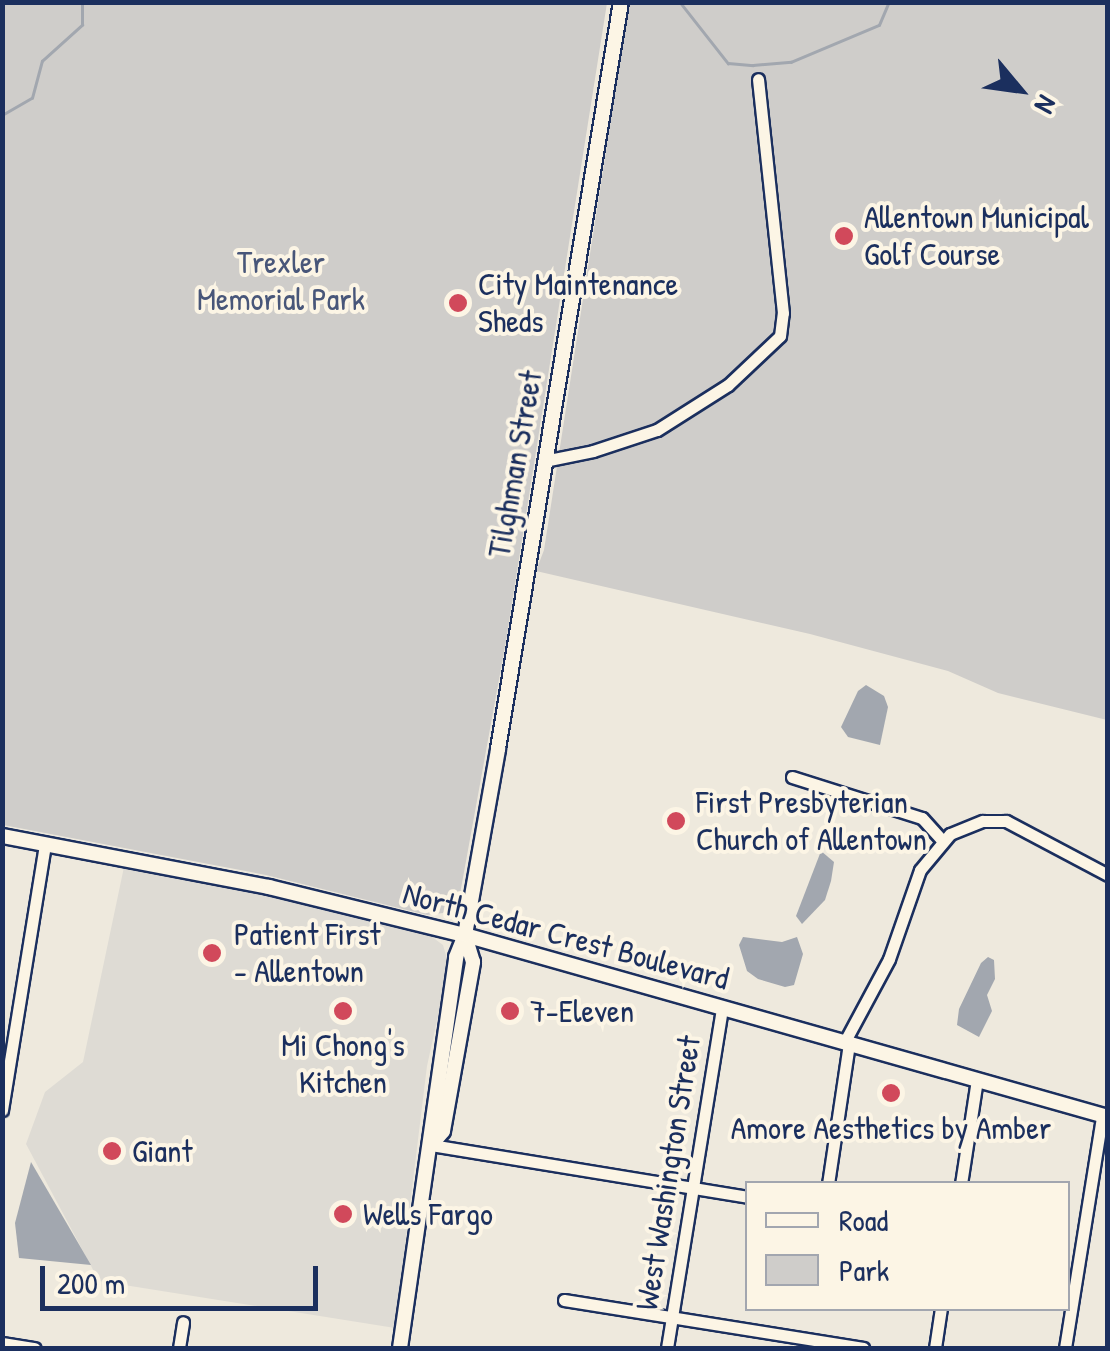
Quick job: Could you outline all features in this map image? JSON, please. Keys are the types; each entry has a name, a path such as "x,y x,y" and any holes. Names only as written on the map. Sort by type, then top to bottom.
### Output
{"main road":[{"name":"Tilghman Street","path":"400,1348 453,976 465,935 620,2"},
{"name":"North Cedar Crest Boulevard","path":"2,836 268,887 465,935 1105,1116"}],"street":[{"path":"544,461 610,447 656,430 728,385 780,336 784,313 758,79"},
{"path":"792,778 922,818 942,840"},
{"path":"828,1181 847,1043 889,959 920,870 942,840 972,824 1006,821 1108,875"},
{"path":"2,1110 45,844"},
{"name":"West Washington Street","path":"667,1348 722,1007"},
{"path":"961,1181 977,1080"},
{"path":"1066,1348 1105,1116"},
{"path":"431,1145 745,1196"},
{"path":"564,1300 863,1348"},
{"path":"935,1348 941,1311"},
{"path":"179,1348 183,1322"},
{"path":"2,1343 35,1348"}],"shaded area":[{"path":"866,685 884,696 888,707 880,745 848,737 841,727 858,691"},
{"path":"821,851 834,862 831,881 825,900 802,924 796,916"},
{"path":"124,867 319,904 428,934 443,945 449,966 427,1066 395,1328 99,1281 26,1144 45,1092 83,1062"},
{"path":"743,937 782,942 797,937 803,954 794,985 785,987 758,979 747,971 739,945"},
{"path":"988,957 994,960 995,979 987,995 992,1011 979,1037 957,1025 959,1009 981,963"},
{"path":"31,1162 91,1265 19,1258 15,1223"}],"green space":[{"name":"Trexler Memorial Park","path":"2,3 607,3 506,641 460,894 443,913 427,915 266,875 3,825"},
{"name":"Allentown Municipal Golf Course","path":"629,3 1107,3 1107,720 998,693 948,671 810,634 536,571 544,550"}],"waterway":[{"path":"2,115 32,98 42,61 82,25 82,2"},
{"path":"680,2 728,63 753,65 791,62 879,25 889,2"}],"place":[{"name":"Allentown Municipal Golf Course","path":"844,236"},
{"name":"City Maintenance Sheds","path":"458,303"},
{"name":"First Presbyterian Church of Allentown","path":"676,821"},
{"name":"Patient First - Allentown","path":"212,953"},
{"name":"Mi Chong's Kitchen","path":"343,1011"},
{"name":"7-Eleven","path":"510,1011"},
{"name":"Amore Aesthetics by Amber","path":"891,1093"},
{"name":"Giant","path":"112,1151"},
{"name":"Wells Fargo","path":"343,1214"}]}
